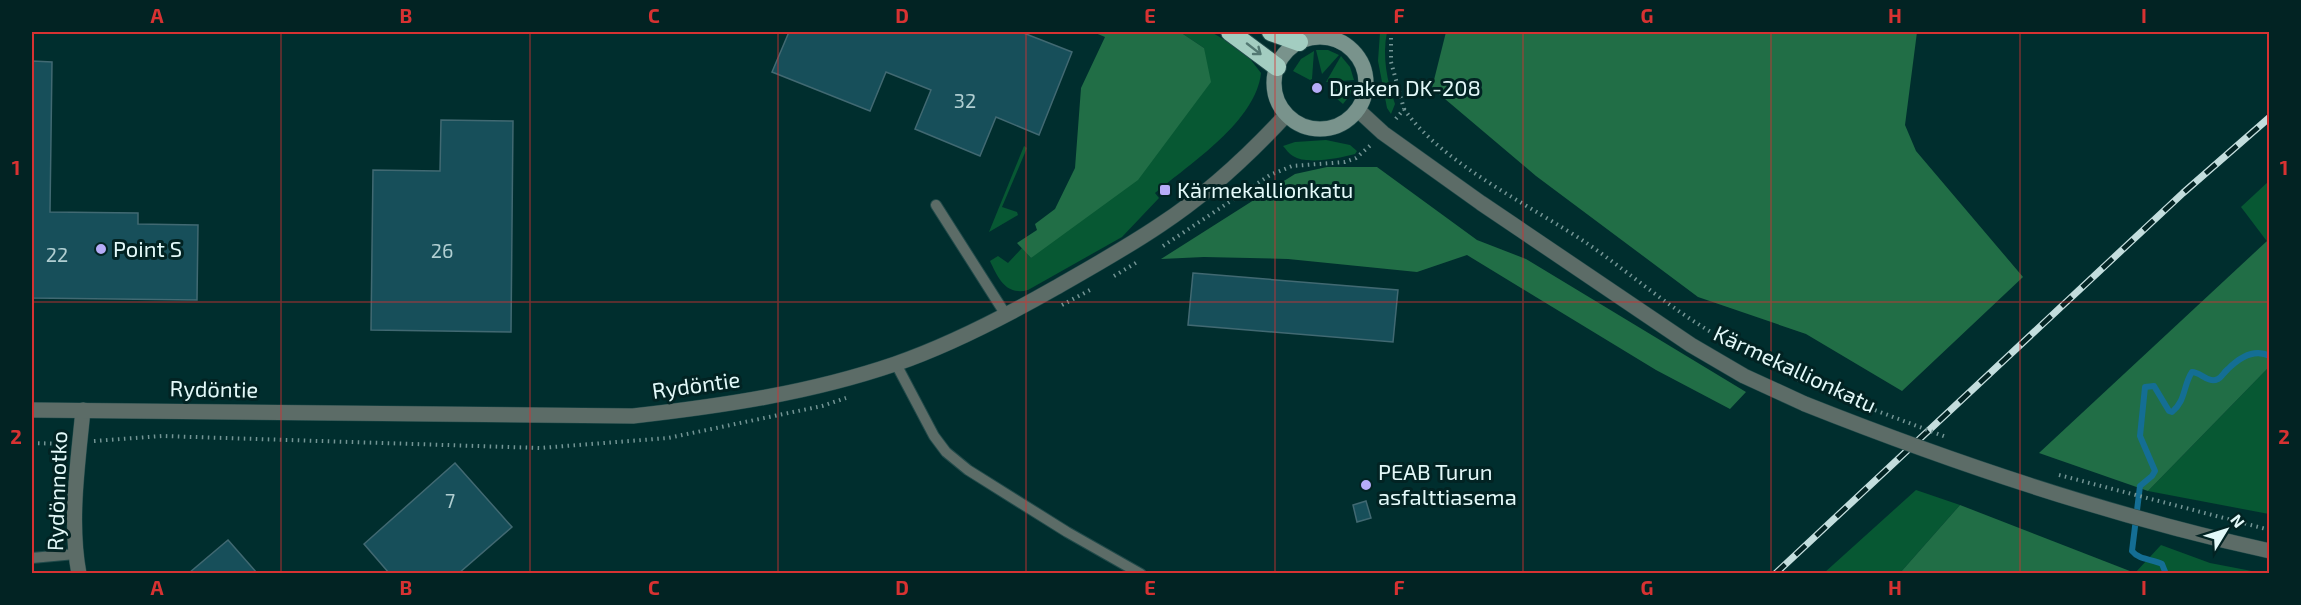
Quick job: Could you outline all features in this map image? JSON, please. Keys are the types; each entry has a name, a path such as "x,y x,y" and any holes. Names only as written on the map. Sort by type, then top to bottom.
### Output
{"highway":[{"path":"1230,32 1277,67"},
{"path":"1271,32 1299,42"}],"main road":[{"path":"1349,47 1354,32"},
{"path":"1320,37 1335,39 1349,47 1361,63 1367,82 1365,97 1349,120 1326,129 1302,126 1286,114 1278,102 1274,88 1277,67 1286,53 1299,42 1320,37"}],"street":[{"name":"Kärmekallionkatu","path":"1358,110 1383,133 1519,230 1691,345 1744,376 1805,404 1959,463 2049,493 2270,551"},
{"name":"Rydöntie","path":"32,410 633,416 714,407 777,396 896,364 1006,315 1130,245 1162,224 1208,189 1265,137 1286,114"},
{"name":"Rydönnotko","path":"79,573 75,554 75,507 83,410"}],"lane":[{"path":"936,205 1006,315"},
{"path":"896,364 934,436 946,452 968,470 1066,532 1141,573"},
{"path":"32,558 75,554"}],"path":[{"path":"1392,32 1391,62 1404,110 1433,141 1467,166 1587,243 1695,322 1764,364 1812,387 1951,439"},
{"path":"1156,250 1270,175 1292,166 1345,162 1356,158 1404,110"},
{"path":"1108,279 1147,256"},
{"path":"1059,307 1099,285"},
{"path":"110,440 162,436 540,447 669,438 822,406 851,396"},
{"path":"32,443 52,445"},
{"path":"2054,474 2270,530"}],"green space":[{"path":"1093,32 1180,32 1204,48 1211,82 1138,180 1031,258 1017,243 1037,230 1035,224 1055,209 1075,168 1081,88 1105,37"},
{"path":"1180,32 1211,32 1244,51 1261,73 1256,91 1247,108 1220,140 1155,193 1159,198 1122,237 1028,290 1008,288 990,261 998,256 1008,263 1022,248 1031,258 1204,48"},
{"path":"1380,32 1387,32 1386,68 1395,104 1391,114 1387,108 1378,61"},
{"path":"1446,32 1917,32 1905,125 1916,151 2023,277 1902,391 1806,334 1698,297 1536,176 1432,88"},
{"path":"1316,50 1328,50 1339,55 1322,74"},
{"path":"1314,51 1312,79 1310,80 1293,71 1301,59"},
{"path":"1341,56 1350,67 1354,80 1326,82"},
{"path":"1354,82 1350,95 1343,104 1329,92"},
{"path":"1326,140 1350,145 1357,151 1355,154 1341,157 1306,160 1292,155 1283,146 1295,142"},
{"path":"1024,146 1027,148 1002,207 1017,212 1018,215 989,232"},
{"path":"1327,167 1377,167 1477,240 1526,259 1746,392 1730,409 1656,370 1467,255 1417,272 1288,259 1204,257 1161,259 1295,174"},
{"path":"2269,181 2269,244 2241,207"},
{"path":"2267,241 2270,244 2269,367 2148,491 2039,453"},
{"path":"2269,367 2269,514 2148,491"},
{"path":"1916,490 1960,505 1900,573 1824,573"},
{"path":"1960,505 2135,573 1900,573"},
{"path":"2161,545 2210,563 2262,573 2135,573"}],"building":[{"path":"789,32 1021,32 1072,52 1039,135 996,117 980,156 915,129 931,90 886,72 870,111 772,72"},
{"path":"32,61 52,62 50,212 138,213 138,224 198,225 197,300 32,298"},
{"path":"441,120 513,121 511,332 371,330 373,170 440,171"},
{"path":"1193,273 1398,290 1393,342 1188,325"},
{"path":"455,463 512,527 459,573 389,573 364,544"},
{"path":"1366,501 1371,518 1357,522 1353,505"},
{"path":"228,540 257,573 189,573"}],"waterway":[{"path":"2166,574 2162,564 2142,558 2132,551 2140,486 2155,471 2140,436 2145,387 2154,386 2169,411 2172,412 2180,403 2192,372 2214,380 2247,355 2258,353 2270,356"}],"railway":[{"path":"1775,574 2183,193 2270,117"}],"place":[{"name":"Draken DK-208","path":"1317,88"},
{"name":"Kärmekallionkatu","path":"1165,190"},
{"name":"Point S","path":"101,249"},
{"name":"PEAB Turun asfalttiasema","path":"1366,485"}]}
